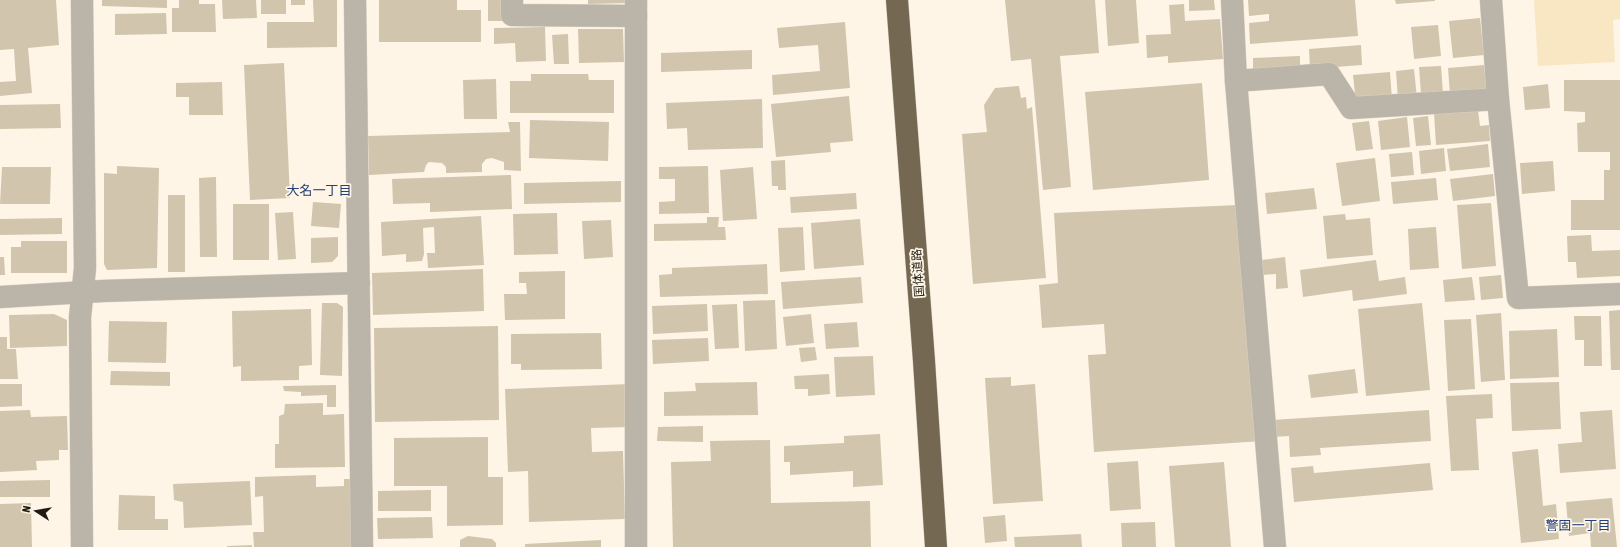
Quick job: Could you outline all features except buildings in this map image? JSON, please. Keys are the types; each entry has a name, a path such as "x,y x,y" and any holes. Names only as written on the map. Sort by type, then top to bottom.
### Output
{"highway":[{"name":"国体道路","path":"897,0 936,547"}],"street":[{"path":"82,0 85,268 80,317 82,547"},
{"path":"355,0 362,547"},
{"path":"512,0 512,15 636,8 636,547"},
{"path":"1232,0 1236,82 1275,547"},
{"path":"1491,0 1498,99 1518,298 1620,294"},
{"path":"1236,82 1329,74 1350,108 1498,99"},
{"path":"0,297 359,283"}],"shaded area":[{"path":"1534,0 1620,0 1620,19 1613,20 1615,62 1538,66"}],"district":[{"name":"大名一丁目","path":"319,190"},
{"name":"警固一丁目","path":"1578,525"}]}
